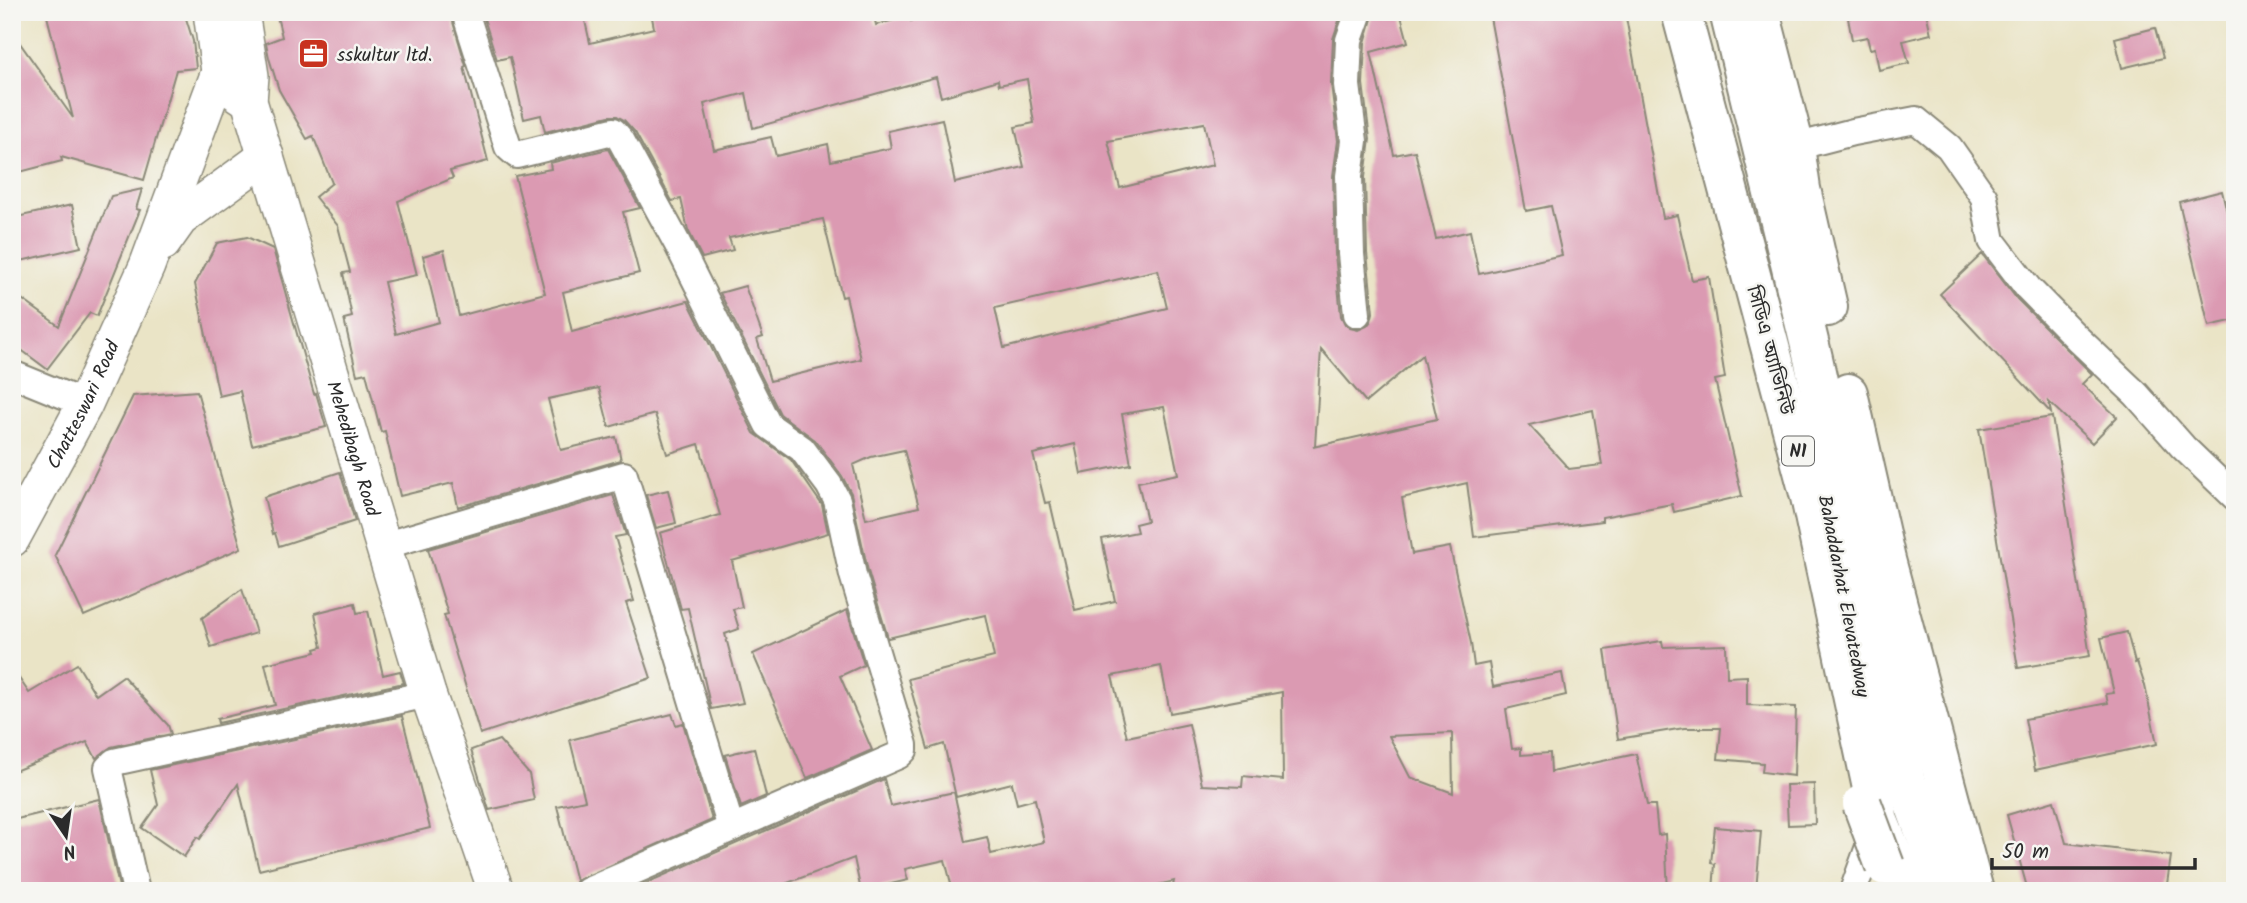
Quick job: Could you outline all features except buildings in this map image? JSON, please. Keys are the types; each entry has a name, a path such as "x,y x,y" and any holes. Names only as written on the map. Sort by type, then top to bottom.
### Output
{"highway":[{"path":"1673,12 1870,812 1896,882"},
{"name":"সিডিএ অ্যাভিনিউ","path":"1681,12 1810,497 1870,812"},
{"name":"Bahaddarhat Elevatedway","path":"1704,12 1796,361 1881,776 1924,891"},
{"name":"Bahaddarhat Elevatedway","path":"1728,12 1813,358 1906,782 1946,891"},
{"path":"1760,12 1795,147 1801,190 1886,560 1974,891"}],"main road":[{"path":"211,12 219,72"},
{"path":"241,12 251,76 248,101"},
{"name":"Mehedibagh Road","path":"219,72 228,87 248,101 428,694 496,891"},
{"name":"Chatteswari Road","path":"12,539 84,406 146,266 219,72"},
{"name":"Chatteswari Road","path":"146,266 180,219 266,156"}],"street":[{"path":"465,12 508,147 517,155 613,131 621,140 677,243 768,425 802,449 829,485 836,500 853,575 904,745 904,751 899,755 588,891"},
{"path":"1357,314 1351,254 1349,176 1354,141 1347,85 1349,40 1359,12"},
{"path":"1795,147 1916,120 1949,147 1984,197 1992,241 2028,288 2136,394 2183,447 2235,496"},
{"path":"12,374 84,406"},
{"path":"383,546 624,475 731,828"},
{"path":"136,891 108,768 114,762 428,694"},
{"path":"1853,891 1870,812"}],"place":[{"name":"sskultur ltd.","path":"314,54"}]}
